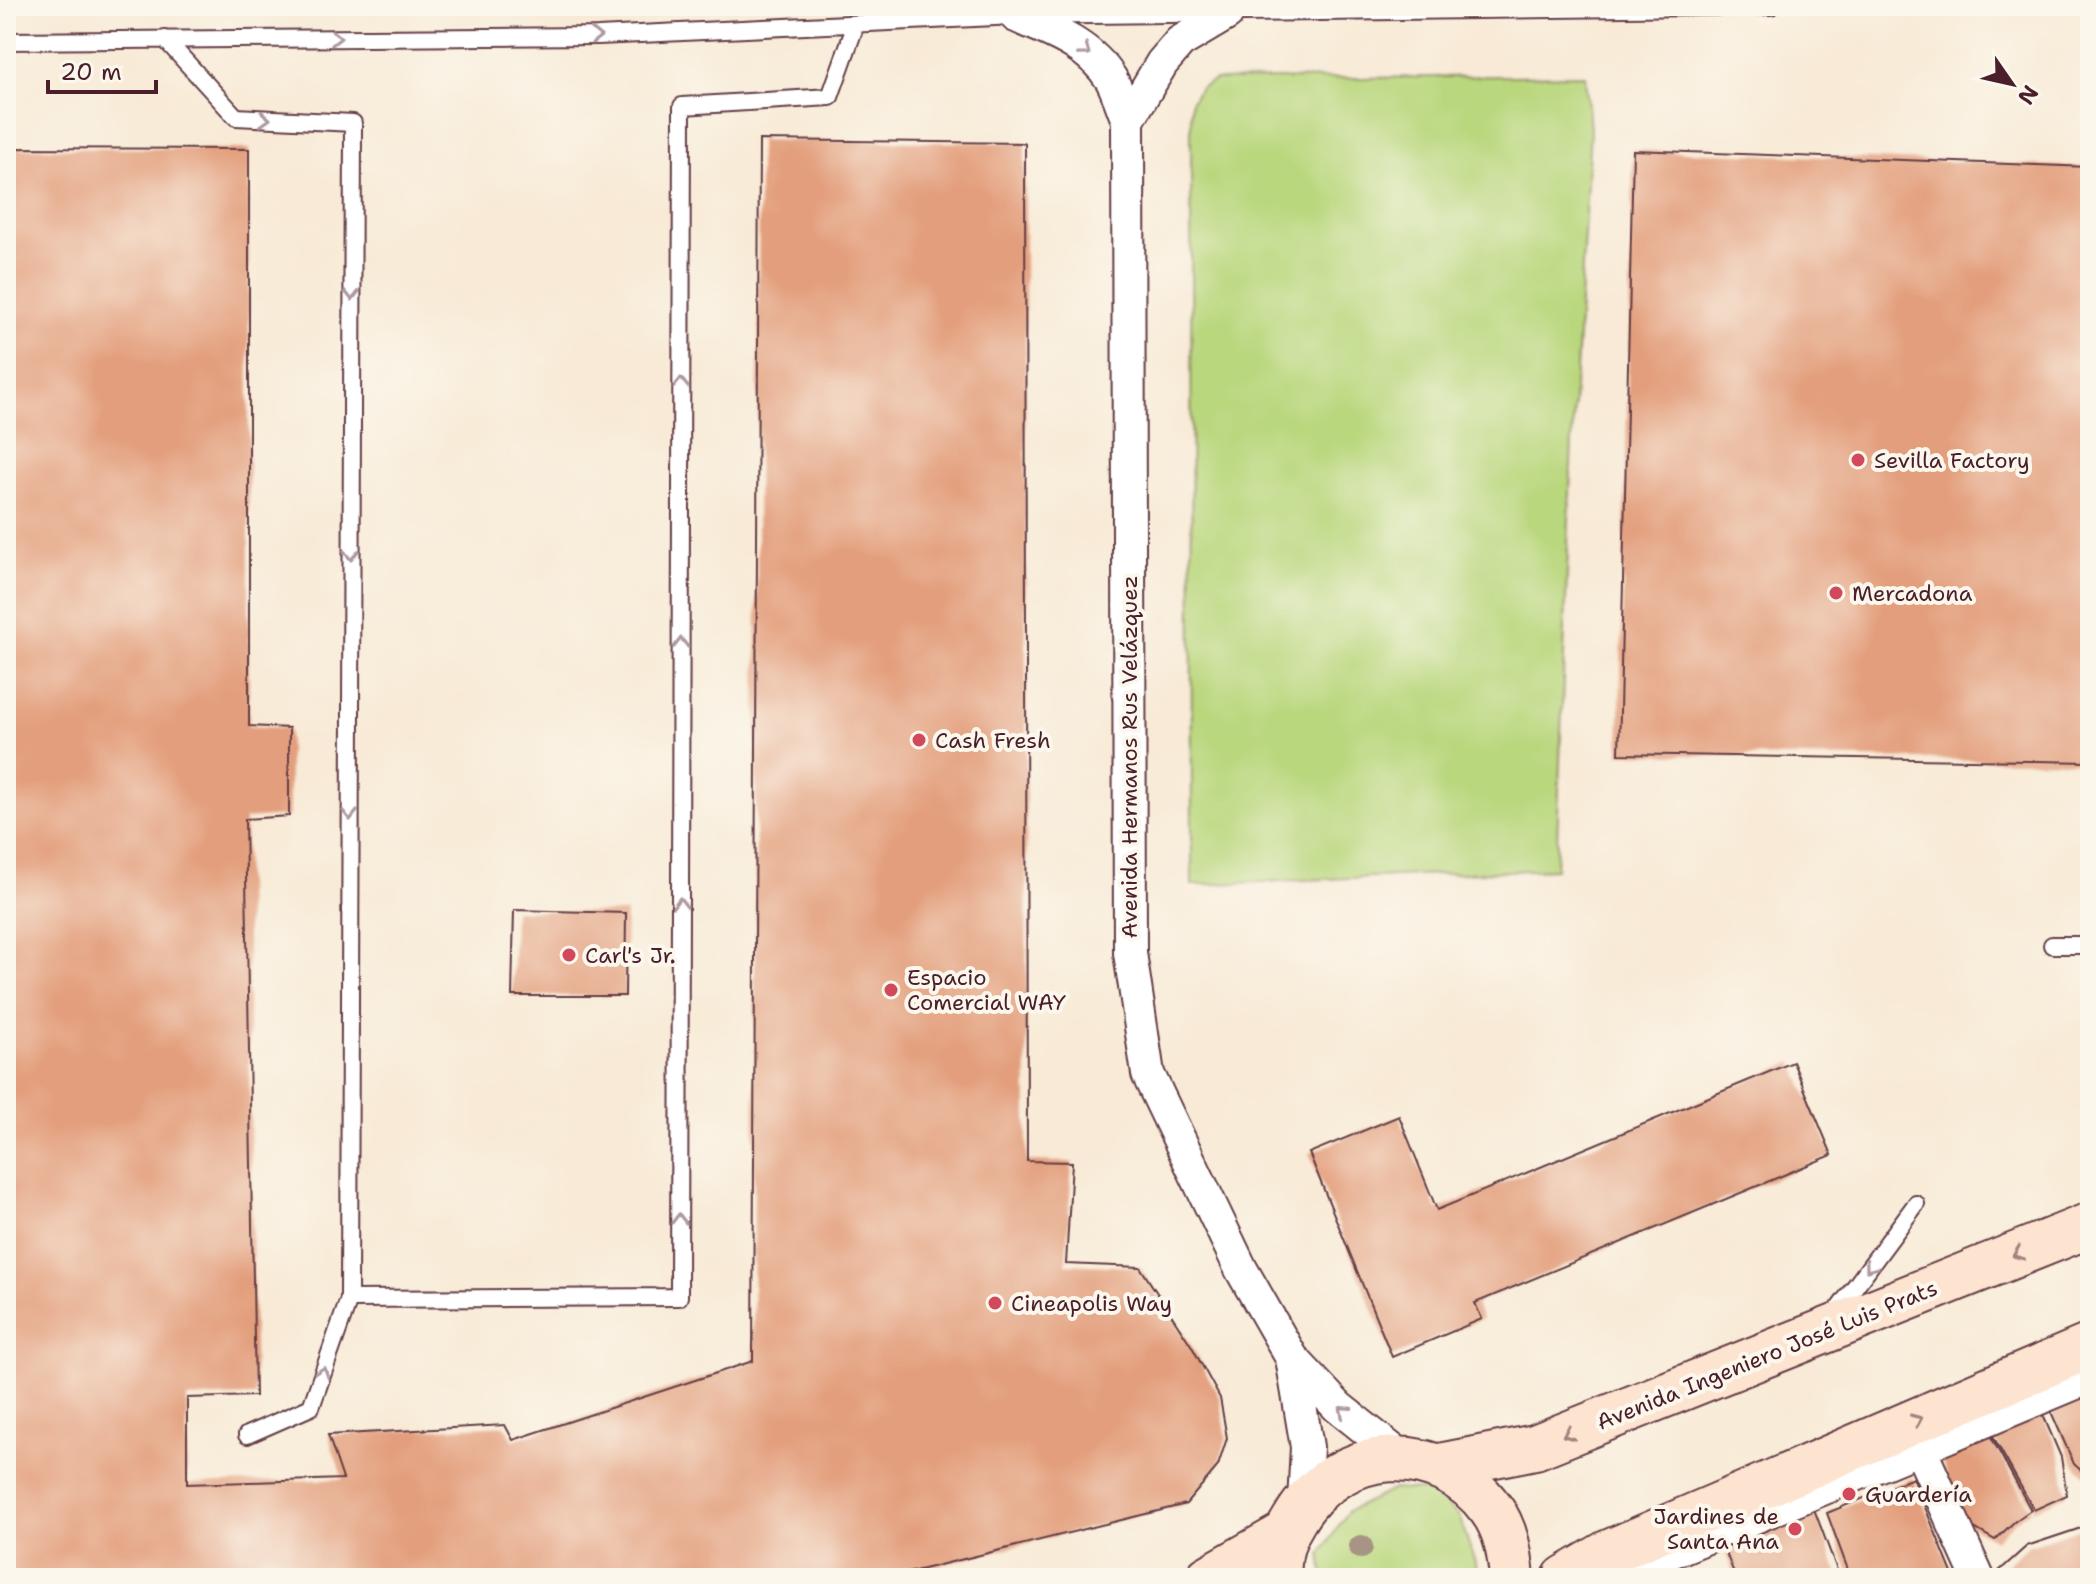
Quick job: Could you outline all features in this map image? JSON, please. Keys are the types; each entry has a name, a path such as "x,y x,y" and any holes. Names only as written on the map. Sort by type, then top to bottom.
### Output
{"main road":[{"name":"Avenida Ingeniero José Luis Prats","path":"1295,1518 1332,1477 1366,1462 1420,1462 1535,1447 2090,1225"},
{"path":"1565,1578 1607,1553 2090,1346"},
{"path":"1420,1462 1469,1484 1493,1511 1508,1542 1512,1578"},
{"path":"1208,1578 1295,1518"},
{"path":"1279,1578 1278,1568 1295,1518"}],"street":[{"path":"1128,120 1162,63 1180,42 1227,14"},
{"name":"Avenida Hermanos Rus Velázquez","path":"1016,16 1068,40 1099,63 1113,81 1128,120 1130,953 1148,1074 1241,1269 1292,1358 1338,1407 1420,1462"},
{"name":"Avenida Hermanos Rus Velázquez","path":"1292,1358 1307,1447 1295,1518"},
{"path":"1621,1578 1640,1565 2090,1377"},
{"path":"1920,1449 1978,1578"}],"lane":[{"path":"6,41 598,36 1016,16 1771,6"},
{"path":"349,1299 679,1297 682,106 830,97 856,24"},
{"path":"165,39 236,117 353,123 349,1299 311,1407 247,1435"},
{"path":"2052,945 2090,945"},
{"path":"1820,1334 1916,1204"}],"green space":[{"path":"1585,75 1590,130 1572,438 1556,869 1192,885 1191,102 1200,88 1215,80"},
{"path":"1394,1489 1430,1491 1459,1516 1477,1568 1474,1578 1324,1578 1321,1554 1348,1511"}],"building":[{"name":"Espacio Comercial WAY","path":"759,140 1025,143 1027,1161 1072,1162 1066,1264 1140,1267 1191,1345 1220,1398 1227,1438 1218,1466 1186,1504 887,1578 6,1578 6,148 249,149 249,726 289,728 289,816 245,819 255,1396 187,1398 187,1484 343,1479 328,1435 505,1425 513,1440 753,1361"},
{"name":"Sevilla Factory","path":"1633,150 2090,167 2090,762 1619,754"},
{"name":"Carl's Jr.","path":"514,910 626,913 625,996 512,996"},
{"path":"1793,1062 1832,1155 1475,1303 1482,1319 1392,1357 1309,1153 1399,1116 1437,1210"},
{"path":"2090,1386 2090,1479 2074,1464 2048,1405"},
{"path":"2040,1408 2061,1457 2067,1495 2034,1510 1989,1429"},
{"path":"1990,1435 2031,1510 1995,1540 1964,1522 1940,1457"},
{"path":"1913,1478 1954,1578 1851,1578 1827,1513"},
{"name":"Jardines de Santa Ana","path":"1814,1509 1840,1578 1736,1578 1724,1548"},
{"path":"2090,1525 2090,1578 2001,1578 1998,1572 2027,1546"},
{"name":"Jardines de Santa Ana","path":"1676,1562 1683,1578 1636,1578"}],"place":[{"name":"Sevilla Factory","path":"1858,460"},
{"name":"Mercadona","path":"1836,593"},
{"name":"Cash Fresh","path":"919,740"},
{"name":"Carl's Jr.","path":"569,955"},
{"name":"Espacio Comercial WAY","path":"891,990"},
{"name":"Cineapolis Way","path":"995,1303"},
{"name":"Guardería","path":"1849,1494"},
{"name":"Jardines de Santa Ana","path":"1795,1529"}]}
